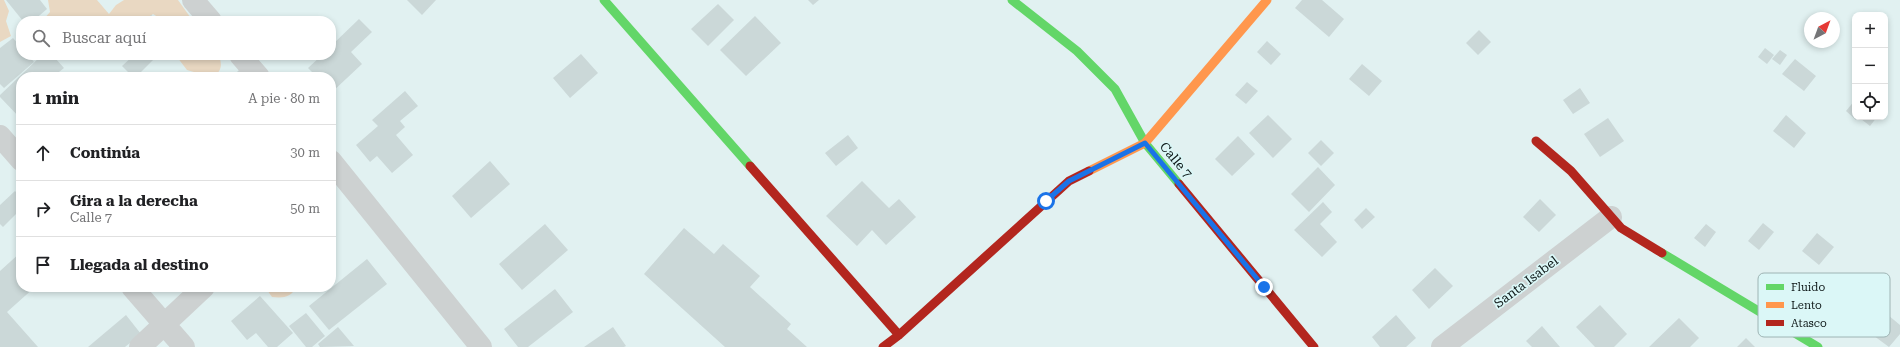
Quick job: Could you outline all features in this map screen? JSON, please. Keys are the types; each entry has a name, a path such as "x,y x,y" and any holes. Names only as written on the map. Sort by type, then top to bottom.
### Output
{"street":[{"path":"193,0 207,16"},
{"path":"604,0 899,335"},
{"name":"Calle 7","path":"1012,0 1077,51 1115,89 1145,143 1314,347"},
{"path":"883,347 899,335 1069,181 1145,143 1267,0"},
{"path":"244,60 255,72"},
{"path":"0,136 16,154"},
{"path":"1536,141 1570,171 1621,228 1758,311"},
{"path":"336,170 481,347"},
{"name":"Santa Isabel","path":"1442,347 1611,217"},
{"path":"136,292 184,347"},
{"path":"140,347 199,292"},
{"path":"1801,337 1818,347"}],"shaded area":[{"path":"0,0 4,0 9,11 6,21 11,36 0,42"},
{"path":"48,0 97,0 109,14 116,5 124,0 178,0 189,16 156,16 153,14 150,16 46,16 50,12"},
{"path":"179,60 220,60 221,62 219,72 194,72 187,70"},
{"path":"268,292 293,292 286,296 272,297"}],"building":[{"path":"6,0 40,0 47,9 39,16 19,16"},
{"path":"407,0 436,0 422,15"},
{"path":"808,0 819,0 813,5"},
{"path":"1302,0 1322,0 1344,19 1329,37 1295,8"},
{"path":"718,4 734,20 708,46 691,29"},
{"path":"755,16 781,43 746,76 720,50"},
{"path":"359,19 372,32 351,52 362,64 336,88 336,72 312,72 308,68 317,60 336,60 336,41"},
{"path":"1479,30 1491,42 1478,55 1466,43"},
{"path":"13,38 16,41 16,60 32,60 34,62 22,72 16,72 16,78 4,88 0,84 0,48"},
{"path":"1267,41 1281,54 1271,65 1257,52"},
{"path":"1765,48 1774,55 1767,64 1758,57"},
{"path":"1780,50 1787,55 1780,65 1772,59"},
{"path":"581,54 598,73 570,98 553,78"},
{"path":"1795,59 1816,76 1804,91 1782,74"},
{"path":"37,60 57,60 64,68 59,72 24,72"},
{"path":"129,60 153,60 141,72 128,72 122,66"},
{"path":"1362,64 1382,81 1369,96 1349,79"},
{"path":"244,65 252,72 237,72"},
{"path":"16,80 16,114 0,97 0,95"},
{"path":"1247,82 1258,91 1246,104 1235,95"},
{"path":"1580,88 1590,103 1573,114 1563,100"},
{"path":"405,91 418,106 400,121 405,127 396,135 413,155 392,173 377,156 370,162 356,145 378,126 372,120"},
{"path":"1852,104 1852,116 1846,111"},
{"path":"1268,115 1292,139 1273,158 1249,133"},
{"path":"1786,115 1806,133 1794,148 1773,131"},
{"path":"1608,118 1624,141 1600,157 1584,134"},
{"path":"1862,120 1875,120 1870,126"},
{"path":"848,135 858,148 836,166 825,153"},
{"path":"1238,136 1255,154 1232,176 1215,159"},
{"path":"1321,140 1334,153 1321,166 1308,153"},
{"path":"490,161 510,184 471,218 452,196"},
{"path":"1318,167 1335,185 1309,212 1291,194"},
{"path":"862,181 889,208 899,199 916,217 886,245 872,230 857,246 826,216"},
{"path":"15,191 16,192 16,214 3,227 0,224 0,205"},
{"path":"1540,199 1556,215 1539,232 1523,217"},
{"path":"1323,202 1332,212 1320,224 1337,242 1322,257 1294,230"},
{"path":"1366,208 1375,217 1362,229 1354,220"},
{"path":"1763,223 1774,232 1759,250 1748,241"},
{"path":"545,224 568,250 522,290 499,264"},
{"path":"1706,224 1716,232 1705,247 1694,238"},
{"path":"684,228 714,254 723,244 760,276 750,287 791,324 787,329 807,347 725,347 644,274"},
{"path":"1817,233 1834,247 1819,265 1802,251"},
{"path":"16,257 16,292 29,292 7,312 38,347 0,347 0,271"},
{"path":"367,259 387,284 329,330 309,306 326,292 336,292 336,284"},
{"path":"1435,268 1453,286 1429,309 1412,290"},
{"path":"555,289 573,312 528,347 518,347 504,329"},
{"path":"260,296 293,333 277,347 268,347 256,333 247,340 231,321"},
{"path":"1600,305 1627,334 1614,347 1595,347 1576,327"},
{"path":"306,313 325,336 312,347 306,347 289,326"},
{"path":"126,315 141,334 125,347 88,347"},
{"path":"1396,315 1416,338 1406,347 1380,347 1372,337"},
{"path":"1890,317 1900,325 1900,334 1889,347 1875,337 1890,337"},
{"path":"1679,318 1699,338 1690,347 1649,347"},
{"path":"1542,326 1560,347 1532,347 1526,341"},
{"path":"338,327 354,346 320,347 318,344"},
{"path":"613,327 626,346 584,347"},
{"path":"1746,338 1755,347 1737,347"}],"traffic: fast":[{"path":"604,0 750,166"},
{"path":"1012,0 1077,51 1115,89 1145,143 1179,184"},
{"path":"1662,253 1758,311"},
{"path":"1801,337 1818,347"}],"traffic: slow":[{"path":"1089,171 1145,143 1267,0"}],"traffic: jam":[{"path":"1536,141 1571,171 1621,228 1662,253"},
{"path":"750,166 899,335"},
{"path":"883,347 899,335 1069,181 1089,171"},
{"path":"1179,184 1314,347"}],"route":[{"path":"1046,201 1069,181 1145,143 1264,287"}]}
